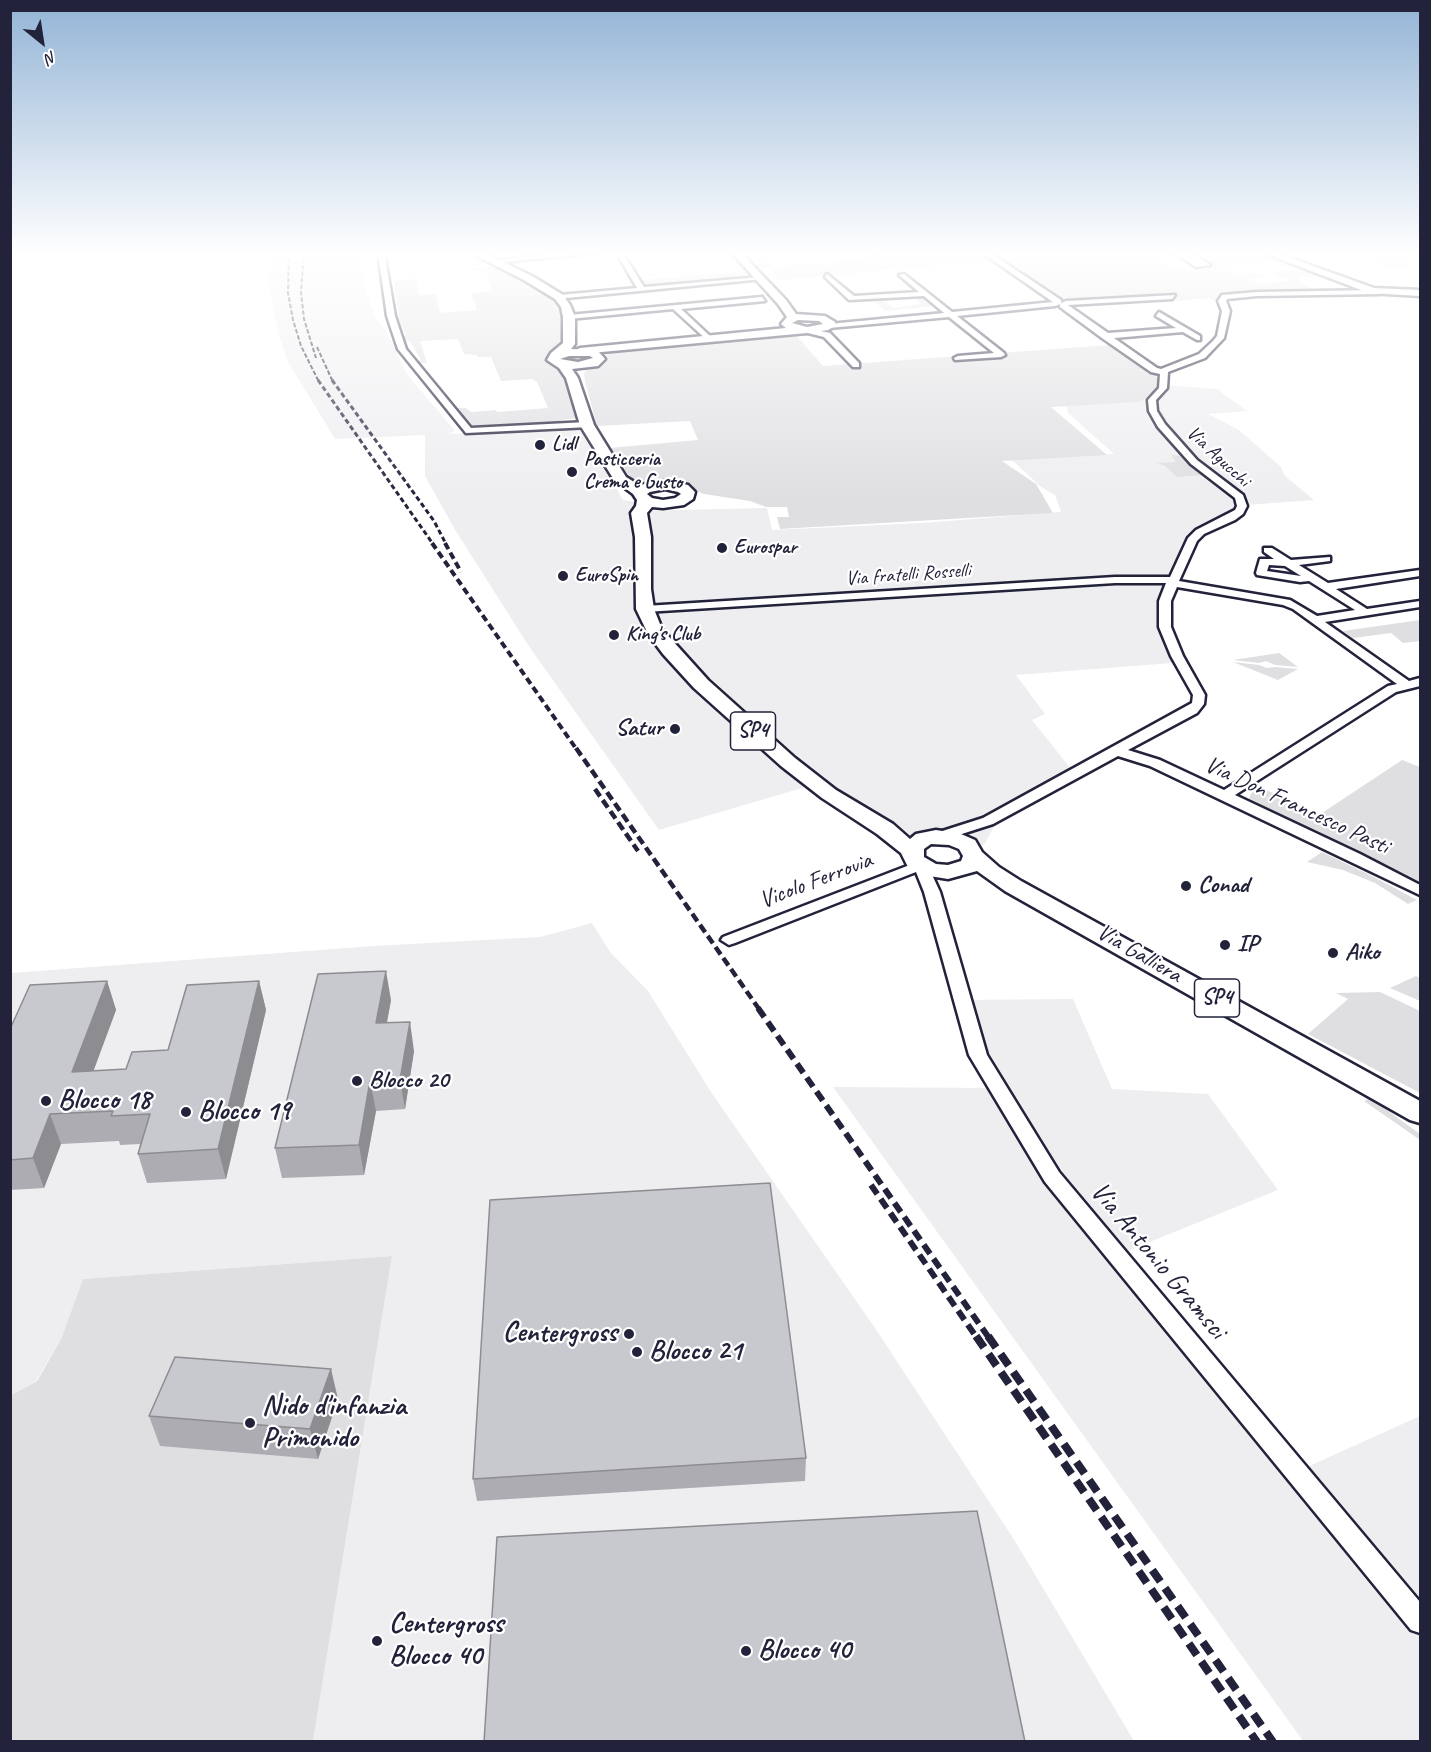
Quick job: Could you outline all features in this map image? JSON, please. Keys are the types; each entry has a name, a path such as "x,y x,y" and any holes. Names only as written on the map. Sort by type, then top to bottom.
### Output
{"main road":[{"path":"569,334 572,378 586,424 621,480 642,496 669,504"},
{"path":"569,353 598,356 597,361 584,365 572,378"},
{"path":"569,353 584,365"},
{"path":"620,476 631,482 654,486 675,486 688,492 688,496 683,500 654,509 641,520"},
{"path":"642,496 654,486"},
{"name":"SP4","path":"642,496 646,504 639,513 645,609 658,636 702,684 788,762 829,794 885,829"},
{"path":"885,829 909,835 937,837"},
{"path":"885,829 918,861"},
{"path":"918,861 917,843 937,837"},
{"name":"Via Galliera","path":"937,837 953,838 973,853 991,872 1013,886 1420,1113"},
{"path":"954,872 970,865 973,853"},
{"name":"Via Galliera","path":"918,861 938,872 954,872 1013,886"}],"street":[{"path":"397,334 402,349 469,430 586,424"},
{"path":"703,334 707,338"},
{"path":"569,353 755,334"},
{"path":"833,334 856,364"},
{"path":"958,358 1001,354 976,334"},
{"path":"1102,334 1154,370 1164,372 1172,366 1202,356 1216,343 1222,334"},
{"path":"1105,336 1135,334"},
{"path":"1191,334 1197,338"},
{"path":"598,356 600,352 608,349 639,345"},
{"name":"Via Agucchi","path":"937,837 987,821 1192,710 1200,699 1165,627 1164,601 1192,540 1200,531 1231,518 1239,512 1242,506 1240,497 1232,489 1194,462 1161,425 1153,411 1152,400 1163,388 1164,372"},
{"path":"1311,577 1300,579 1261,573 1264,561 1290,563 1365,612"},
{"path":"1326,587 1420,573"},
{"name":"Via fratelli Rosselli","path":"645,609 1115,580 1172,581 1274,598 1297,607 1405,684"},
{"path":"1315,620 1420,604"},
{"path":"1224,796 1392,689 1420,682"},
{"name":"Via Don Francesco Pasti","path":"1129,744 1141,750 1155,763"},
{"name":"Via Don Francesco Pasti","path":"1116,751 1155,763 1355,857 1420,891"},
{"path":"973,853 975,834 987,821"},
{"name":"Via Antonio Gramsci","path":"918,861 932,892 978,1055 1052,1177 1420,1621"},
{"name":"Vicolo Ferrovia","path":"729,940 918,861"},
{"path":"932,892 954,872"}],"shaded area":[{"path":"279,334 387,334 407,374 455,431 448,434 597,426 631,478 612,480 623,500 637,502 638,505 633,511 767,508 772,530 922,523 1061,512 1055,495 1041,487 1011,459 1114,454 1068,413 1066,402 1150,396 1162,385 1217,389 1247,411 1208,414 1239,430 1281,467 1285,476 1314,500 1247,505 1245,509 1193,538 1171,590 1165,619 1185,662 1016,675 1045,714 1032,720 1075,774 997,821 984,845 939,842 908,836 864,814 819,783 659,830 528,645 454,528 425,476 425,435 335,439 287,360"},
{"path":"405,334 561,334 561,338 564,339 562,349 550,355 547,360 562,368 578,418 560,420 563,425 472,428 455,408 466,408 471,412 496,410 497,412 548,408 537,382 532,379 501,381 491,357 464,354 458,339 420,341 427,363 416,363 421,360 410,341 404,341 402,337 406,336"},
{"path":"795,334 823,366 1110,345 1159,378 1160,385 1157,390 1139,402 1051,407 1107,455 1002,461 1036,484 1053,513 780,529 777,517 789,517 787,507 766,507 750,501 704,494 681,484 643,482 631,478 610,448 698,440 690,421 597,426 584,374 586,370 604,362 608,353 618,350"},
{"path":"1171,455 1183,456 1204,475 1177,477 1165,466 1157,463 1176,462"},
{"path":"1420,620 1420,641 1403,643 1391,633 1353,638 1343,631"},
{"path":"1279,653 1298,667 1275,665 1266,661 1259,663 1233,660"},
{"path":"1233,662 1267,668 1298,669 1278,680"},
{"path":"1402,760 1420,767 1420,886 1299,826 1249,798 1252,792 1260,787 1319,815"},
{"path":"1322,852 1417,900 1408,904 1375,883 1343,870 1307,862"},
{"name":"Centergross","path":"592,923 610,952 648,991 713,1095 875,1328 1015,1541 1134,1741 313,1741 392,1256 83,1279 61,1339 36,1381 11,1396 11,973 374,946 540,937"},
{"path":"1416,976 1420,978 1420,1001 1390,988"},
{"path":"1380,992 1420,1011 1420,1093 1308,1034 1348,999 1336,993"},
{"path":"1073,999 1112,1089 1208,1094 1278,1190 1125,1252 1305,1468 1420,1416 1420,1741 1303,1741 833,1087 991,1088 963,1000"},
{"path":"1370,1098 1420,1134 1420,1140 1364,1101"},
{"path":"392,1256 313,1741 11,1741 10,1396 37,1381 61,1339 83,1279"}],"building":[{"name":"Blocco 20","path":"386,971 376,1023 410,1022 400,1080 370,1081 359,1145 275,1148 318,974"},
{"path":"107,981 72,1072 126,1069 132,1052 168,1050 187,985 259,981 218,1149 138,1154 150,1114 111,1116 113,1111 50,1114 33,1158 10,1160 10,1029 30,985"},
{"name":"Blocco 21","path":"770,1183 806,1458 473,1479 490,1200"},
{"path":"175,1357 331,1369 310,1429 149,1416"},
{"name":"Blocco 40","path":"977,1511 1025,1742 484,1742 497,1537"}],"railway":[{"path":"297,334 318,380"},
{"path":"309,334 316,358"},
{"path":"317,347 332,380"},
{"path":"318,380 433,544"},
{"path":"332,380 434,521 446,544"},
{"path":"432,543 577,750"},
{"path":"445,543 461,572"},
{"path":"576,748 759,1009"},
{"path":"595,789 638,851"},
{"path":"758,1008 989,1338"},
{"path":"871,1185 977,1338"},
{"path":"976,1336 1257,1742"},
{"path":"988,1336 1273,1742"}],"place":[{"name":"Lidl","path":"540,445"},
{"name":"Pasticceria Crema e Gusto","path":"572,472"},
{"name":"Eurospar","path":"722,548"},
{"name":"EuroSpin","path":"563,576"},
{"name":"King's Club","path":"614,635"},
{"name":"Satur","path":"675,729"},
{"name":"Conad","path":"1186,886"},
{"name":"IP","path":"1225,945"},
{"name":"Aiko","path":"1333,953"},
{"name":"Blocco 20","path":"357,1081"},
{"name":"Blocco 18","path":"46,1101"},
{"name":"Blocco 19","path":"186,1112"},
{"name":"Centergross","path":"629,1334"},
{"name":"Blocco 21","path":"637,1352"},
{"name":"Nido d'infanzia Primonido","path":"250,1423"},
{"name":"Centergross Blocco 40","path":"377,1641"},
{"name":"Blocco 40","path":"746,1651"}]}
